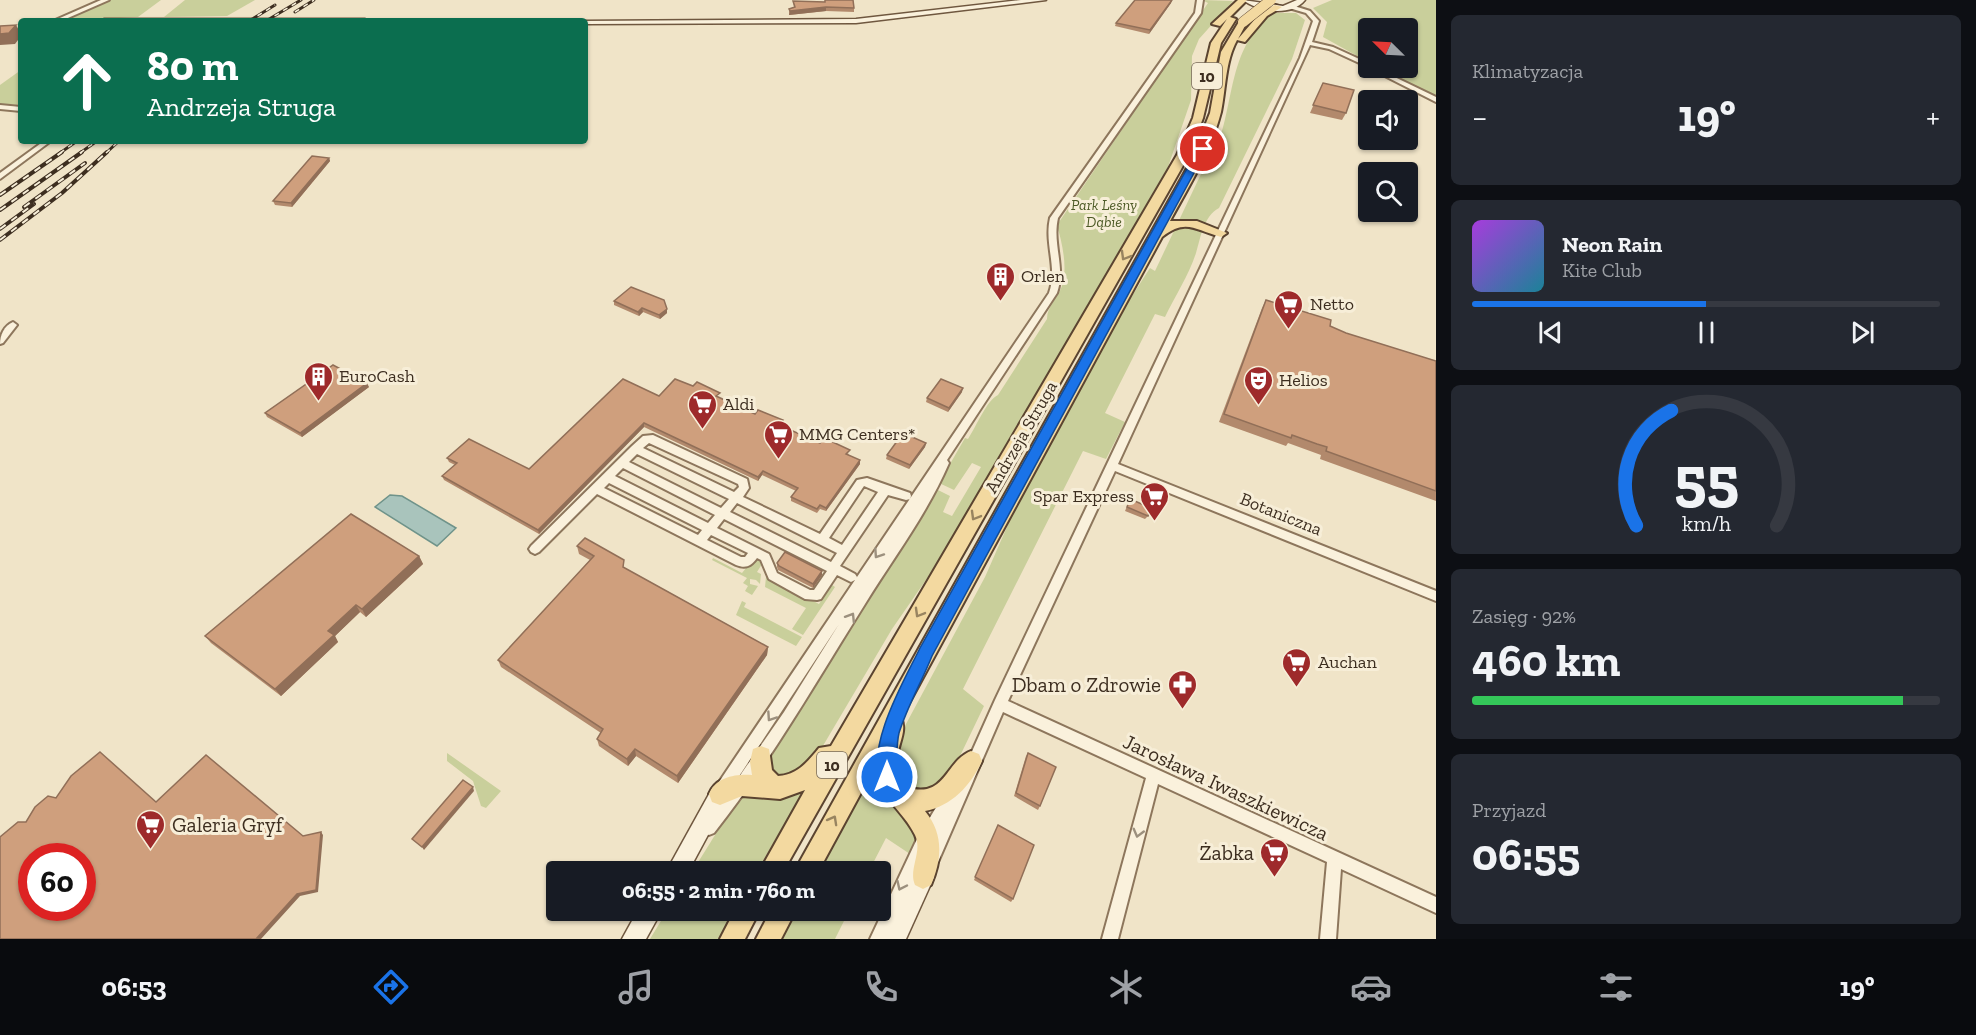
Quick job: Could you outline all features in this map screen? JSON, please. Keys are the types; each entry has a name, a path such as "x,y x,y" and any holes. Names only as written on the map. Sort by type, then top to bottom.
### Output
{"main road":[{"path":"1204,47 1220,20 1245,0"},
{"name":"Andrzeja Struga","path":"776,861 1192,137 1202,106 1212,53 1221,34 1232,20 1255,0"},
{"path":"1208,137 1242,39 1274,4"},
{"name":"Andrzeja Struga","path":"811,861 1208,137 1226,52 1243,22 1274,4"},
{"path":"1192,137 1200,60"},
{"path":"1151,244 1165,227 1178,222 1191,223 1221,233"},
{"path":"923,877 928,853 927,834 895,794 886,771 888,742 926,653"},
{"path":"720,794 732,785 742,784 781,789 799,783 819,768 894,657"},
{"path":"761,756 760,770 764,779 781,789"},
{"path":"895,794 918,801 940,797 956,784 971,761"},
{"path":"732,939 742,921"},
{"path":"768,939 777,921"}],"street":[{"path":"64,18 106,0"},
{"path":"588,22 856,21 1042,0"},
{"path":"1245,0 1304,10 1315,18 1312,44"},
{"path":"895,939 1000,704 1303,58 1322,27 1322,20 1300,1 1291,7"},
{"path":"683,861 720,794 1055,290 1059,273 1051,235 1054,218 1199,3"},
{"path":"1312,44 1340,52 1358,60"},
{"path":"1392,78 1436,100"},
{"path":"0,107 18,109"},
{"path":"0,177 44,144"},
{"path":"0,341 13,325"},
{"path":"535,549 647,439 653,439 740,480 744,488 700,541"},
{"path":"636,449 844,551"},
{"path":"683,861 761,756 928,495 947,454"},
{"path":"621,463 851,577"},
{"name":"Botaniczna","path":"1112,466 1436,596"},
{"path":"607,477 765,557 773,576 812,596 817,595 885,489"},
{"path":"822,540 861,483 867,482 906,496"},
{"path":"596,488 744,563 755,552"},
{"name":"Jarosława Iwaszkiewicza","path":"1000,704 1334,860 1436,905"},
{"path":"878,939 927,834 984,739"},
{"path":"1110,939 1153,776"},
{"path":"1328,939 1334,860"},
{"path":"633,939 644,921"}],"green space":[{"path":"111,0 161,0 138,17 72,18"},
{"path":"185,0 255,0 227,16 164,17"},
{"name":"Park Leśny Dąbie","path":"1202,0 1233,1 1199,39 1192,56 1191,100 1168,167 937,564 892,629 814,761 783,781 767,767 771,748 936,489 950,496 943,512 952,516 981,467 972,463 954,490 939,483 965,438 968,439 986,407 998,395 1047,319 1064,279 1062,247 1057,225 1208,3"},
{"path":"1332,0 1436,0 1436,96 1400,78 1418,78 1418,18 1358,18 1358,56 1323,37 1327,22 1313,8"},
{"path":"1271,13 1296,13 1305,20 1292,59 1219,208 1206,222 1190,269 1165,317 1155,314 1105,413 1125,422 1106,459 1083,451 963,689 984,706 948,781 917,795 895,782 893,777 899,737 985,577 1014,511 1119,316 1150,268 1155,271 1221,136 1243,51 1254,31"},
{"path":"18,72 18,105 0,104 0,85"},
{"path":"713,558 742,573 751,562 760,559 762,564 757,572 761,574 760,584 750,579 750,584 758,586 752,595 745,591 748,586 743,583 747,578 712,560"},
{"path":"766,577 819,604 828,591 826,588 829,583 835,587 803,635 792,629 806,608 765,587"},
{"path":"742,601 746,603 744,607 802,637 796,646 736,615"},
{"path":"447,753 501,791 486,808 481,806 473,781 447,761"},
{"path":"876,765 919,835 910,854 886,838 874,861 824,861"},
{"path":"743,790 804,790 763,861 699,861"},
{"path":"661,921 728,921 718,939 650,939"},
{"path":"792,921 844,921 835,939 782,939"}],"water":[{"path":"390,495 402,496 456,528 437,546 375,507"}],"building":[{"path":"825,0 853,0 854,8 826,7 790,11 789,9 795,7 793,1 825,2"},
{"path":"1135,0 1172,0 1150,30 1116,23"},
{"path":"16,25 9,33 0,34 0,26"},
{"path":"1323,83 1354,90 1346,113 1313,105"},
{"path":"312,156 329,158 291,203 273,201"},
{"path":"631,287 664,300 667,309 659,315 642,308 638,312 614,301"},
{"path":"1266,300 1331,320 1330,326 1346,333 1436,361 1436,491 1326,451 1327,447 1292,435 1291,438 1224,414"},
{"name":"EuroCash","path":"333,365 367,383 300,433 265,413 319,375 314,372 321,367 326,370"},
{"name":"MMG Centers*","path":"623,379 659,396 675,379 693,386 697,382 720,393 716,396 755,414 758,410 783,420 779,425 820,443 824,438 850,450 846,454 860,460 826,508 820,505 817,509 791,497 798,488 763,471 758,477 644,423 538,530 442,476 457,463 447,458 469,439 529,469"},
{"path":"941,379 963,388 949,408 927,398"},
{"path":"903,433 926,443 910,465 887,455"},
{"path":"1130,499 1151,508 1148,516 1127,507"},
{"path":"351,514 419,556 362,609 356,605 328,631 334,635 275,689 205,636"},
{"path":"585,538 624,560 623,567 768,647 677,776 635,749 627,759 597,739 603,729 498,660 594,556 577,546"},
{"path":"785,552 822,571 813,584 779,566 777,563"},
{"name":"Galeria Gryf","path":"100,752 156,802 206,755 303,836 321,832 316,890 297,894 256,939 0,939 0,837 18,822 26,822 35,807 48,796 56,798 71,776"},
{"path":"1028,753 1056,767 1040,806 1016,793"},
{"path":"463,780 473,787 422,847 412,839"},
{"path":"998,825 1034,845 1013,899 975,877"}],"railway":[{"path":"271,18 301,0"},
{"path":"295,12 314,0"},
{"path":"254,18 275,5"},
{"path":"60,153 73,144"},
{"path":"80,153 93,144"},
{"path":"106,153 116,144"},
{"path":"0,195 62,152"},
{"path":"0,210 82,152"},
{"path":"0,240 62,193 107,152"},
{"path":"24,207 85,163"},
{"path":"0,229 34,204"}],"place":[{"name":"Orlen","path":"1000,302"},
{"name":"Netto","path":"1289,330"},
{"name":"EuroCash","path":"318,402"},
{"name":"Helios","path":"1258,406"},
{"name":"Aldi","path":"702,430"},
{"name":"MMG Centers*","path":"778,460"},
{"name":"Spar Express","path":"1155,522"},
{"name":"Auchan","path":"1297,688"},
{"name":"Dbam o Zdrowie","path":"1182,710"},
{"name":"Galeria Gryf","path":"151,850"},
{"name":"Żabka","path":"1275,878"}],"route":[{"path":"887,777 885,758 891,732 926,653 1203,149"}]}
